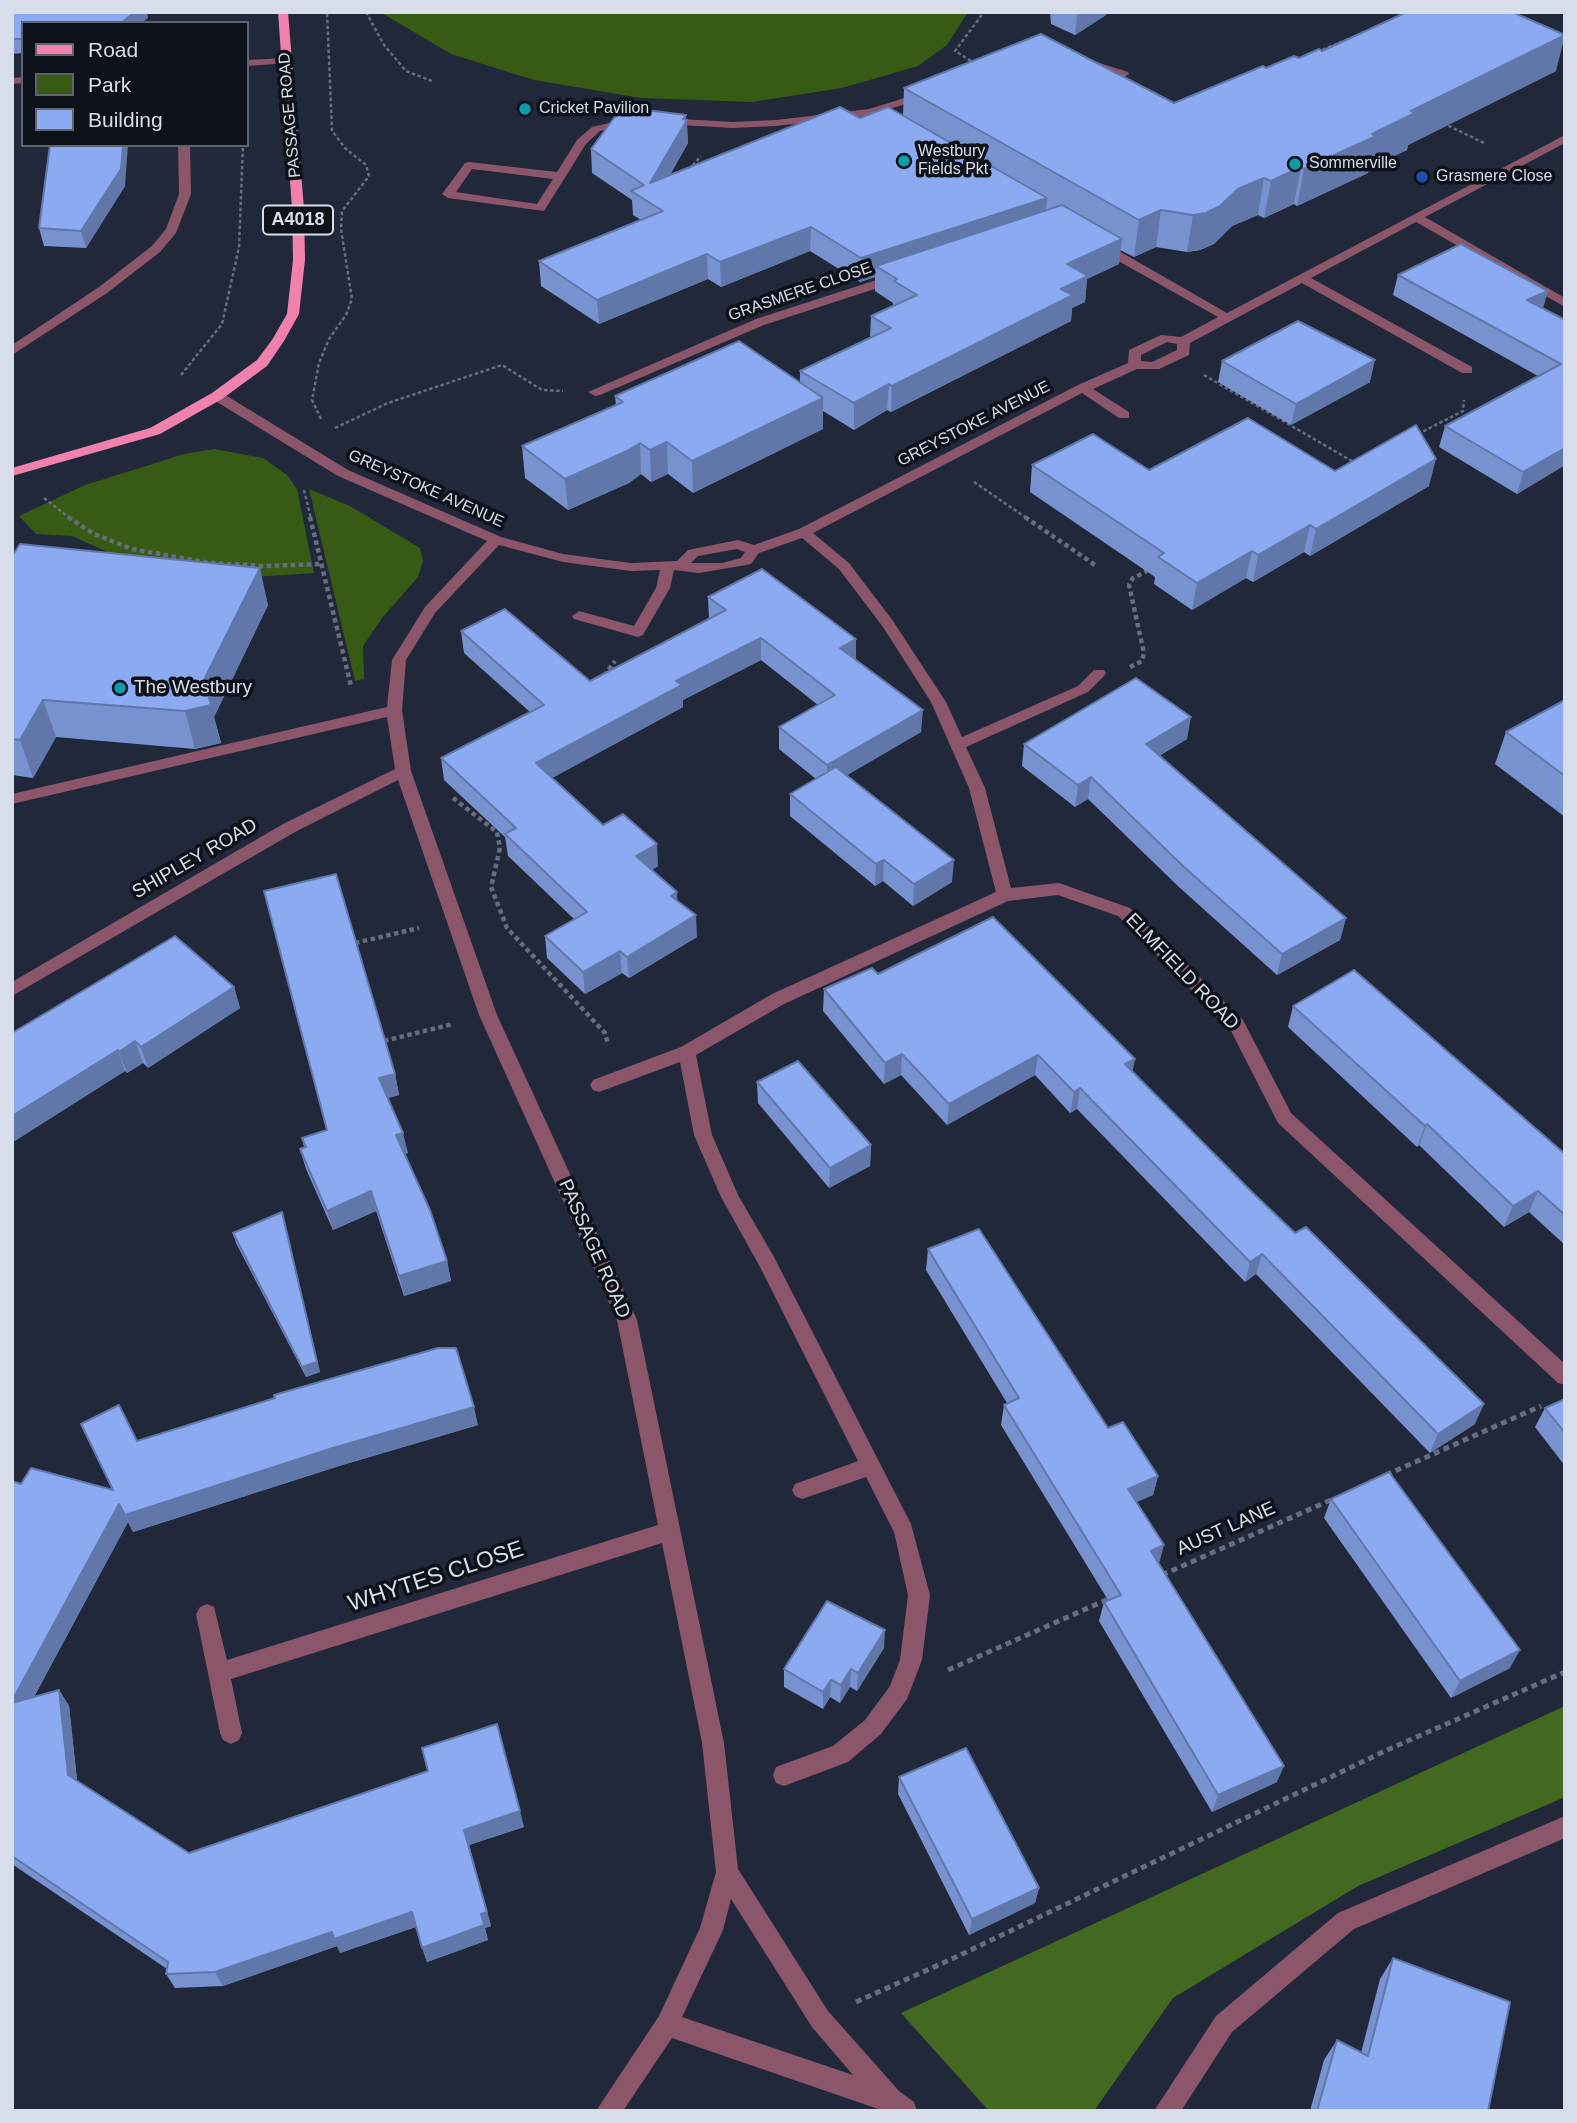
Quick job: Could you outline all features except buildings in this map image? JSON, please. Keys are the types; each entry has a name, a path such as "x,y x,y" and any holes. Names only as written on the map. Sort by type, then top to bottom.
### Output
{"main road":[{"name":"PASSAGE ROAD","path":"217,396 262,363 293,314 299,260 298,209 282,12"},
{"name":"A4018","path":"14,472 155,431 217,396"}],"street":[{"path":"1076,60 1124,74"},
{"path":"248,63 285,61"},
{"path":"657,120 733,125 875,115 985,70"},
{"path":"561,176 468,165 448,194 540,208 561,176 581,142 596,129 644,119"},
{"name":"GREYSTOKE AVENUE","path":"1135,365 1134,353 1165,338 1183,341 1565,138"},
{"path":"12,351 103,290 156,249 172,230 184,194 184,147"},
{"path":"1417,217 1565,303"},
{"path":"1085,237 1226,317"},
{"name":"GRASMERE CLOSE","path":"594,392 760,322 902,275"},
{"path":"1302,278 1467,370"},
{"path":"1174,357 1184,352 1183,341"},
{"name":"GREYSTOKE AVENUE","path":"217,396 343,473 496,540 563,558 598,564 631,567 674,565 699,569 746,561 754,550 804,533 1083,388 1135,365 1154,366 1174,357"},
{"path":"1083,388 1124,415"},
{"path":"804,533 844,566 888,624 938,702 977,788 1005,895"},
{"name":"PASSAGE ROAD","path":"496,540 430,610 400,660 394,710 405,777 488,1014 627,1320 713,1743 727,1872 711,1930 667,2024 608,2111"},
{"path":"579,616 638,632 674,565"},
{"path":"958,745 1083,689 1099,673"},
{"path":"12,799 394,710"},
{"name":"SHIPLEY ROAD","path":"12,990 289,828 405,777"},
{"name":"ELMFIELD ROAD","path":"599,1085 687,1052 778,999 1005,895 1059,889 1124,912 1237,1025 1284,1118 1565,1377"},
{"path":"687,1052 703,1135 730,1197 767,1262 904,1531 919,1595 911,1660 899,1692 873,1727 840,1754 784,1775"},
{"path":"802,1490 871,1466"},
{"name":"WHYTES CLOSE","path":"219,1673 669,1531"},
{"path":"207,1615 231,1733"},
{"path":"1166,2111 1224,2024 1346,1921 1565,1827"},
{"path":"727,1872 820,2019 898,2105"},
{"path":"667,2024 898,2105"}],"path":[{"path":"366,12 384,45 406,71 432,81"},
{"path":"984,12 955,51 985,70"},
{"path":"1317,52 1353,37"},
{"path":"1437,120 1521,161"},
{"path":"175,381 222,324 239,247 243,147"},
{"path":"705,176 696,172 693,165 697,158 706,154"},
{"path":"1174,357 1357,464 1346,470"},
{"path":"328,432 388,403 502,365 542,390 594,392"},
{"path":"1416,435 1463,411 1465,405 1462,375 1467,370"},
{"path":"299,448 304,489 321,564 349,682 361,718"},
{"path":"942,461 1095,565"},
{"path":"14,472 65,515 94,534 132,549 210,563 265,566 321,564"},
{"path":"1136,666 1142,661 1144,653 1129,585 1133,578 1158,565"},
{"path":"602,679 638,632"},
{"path":"405,777 422,774 497,832 500,848 491,887 508,928 604,1033 620,1077"},
{"path":"355,943 386,936"},
{"path":"384,1041 419,1033"},
{"path":"1376,1479 1552,1401"},
{"name":"AUST LANE","path":"1150,1580 1339,1496"},
{"path":"899,1692 1125,1591"},
{"path":"820,2019 954,1958 1387,1750 1565,1672"}],"green space":[{"path":"380,12 968,12 947,45 918,66 842,88 752,102 641,98 534,80 451,54"},
{"path":"214,449 263,458 287,475 297,489 314,573 253,577 119,557 72,536 36,534 19,516 85,485 184,454"},
{"path":"309,489 350,506 420,548 423,561 418,577 382,618 363,646 364,679 355,681"},
{"path":"1565,1706 1565,1797 1358,1886 1173,1998 1094,2111 989,2111 901,2013"}],"place":[{"name":"Cricket Pavilion","path":"525,109"},
{"name":"Westbury Fields Pkt","path":"904,161"},
{"name":"Sommerville","path":"1295,164"},
{"name":"Grasmere Close","path":"1422,177"},
{"name":"The Westbury","path":"120,688"}]}
